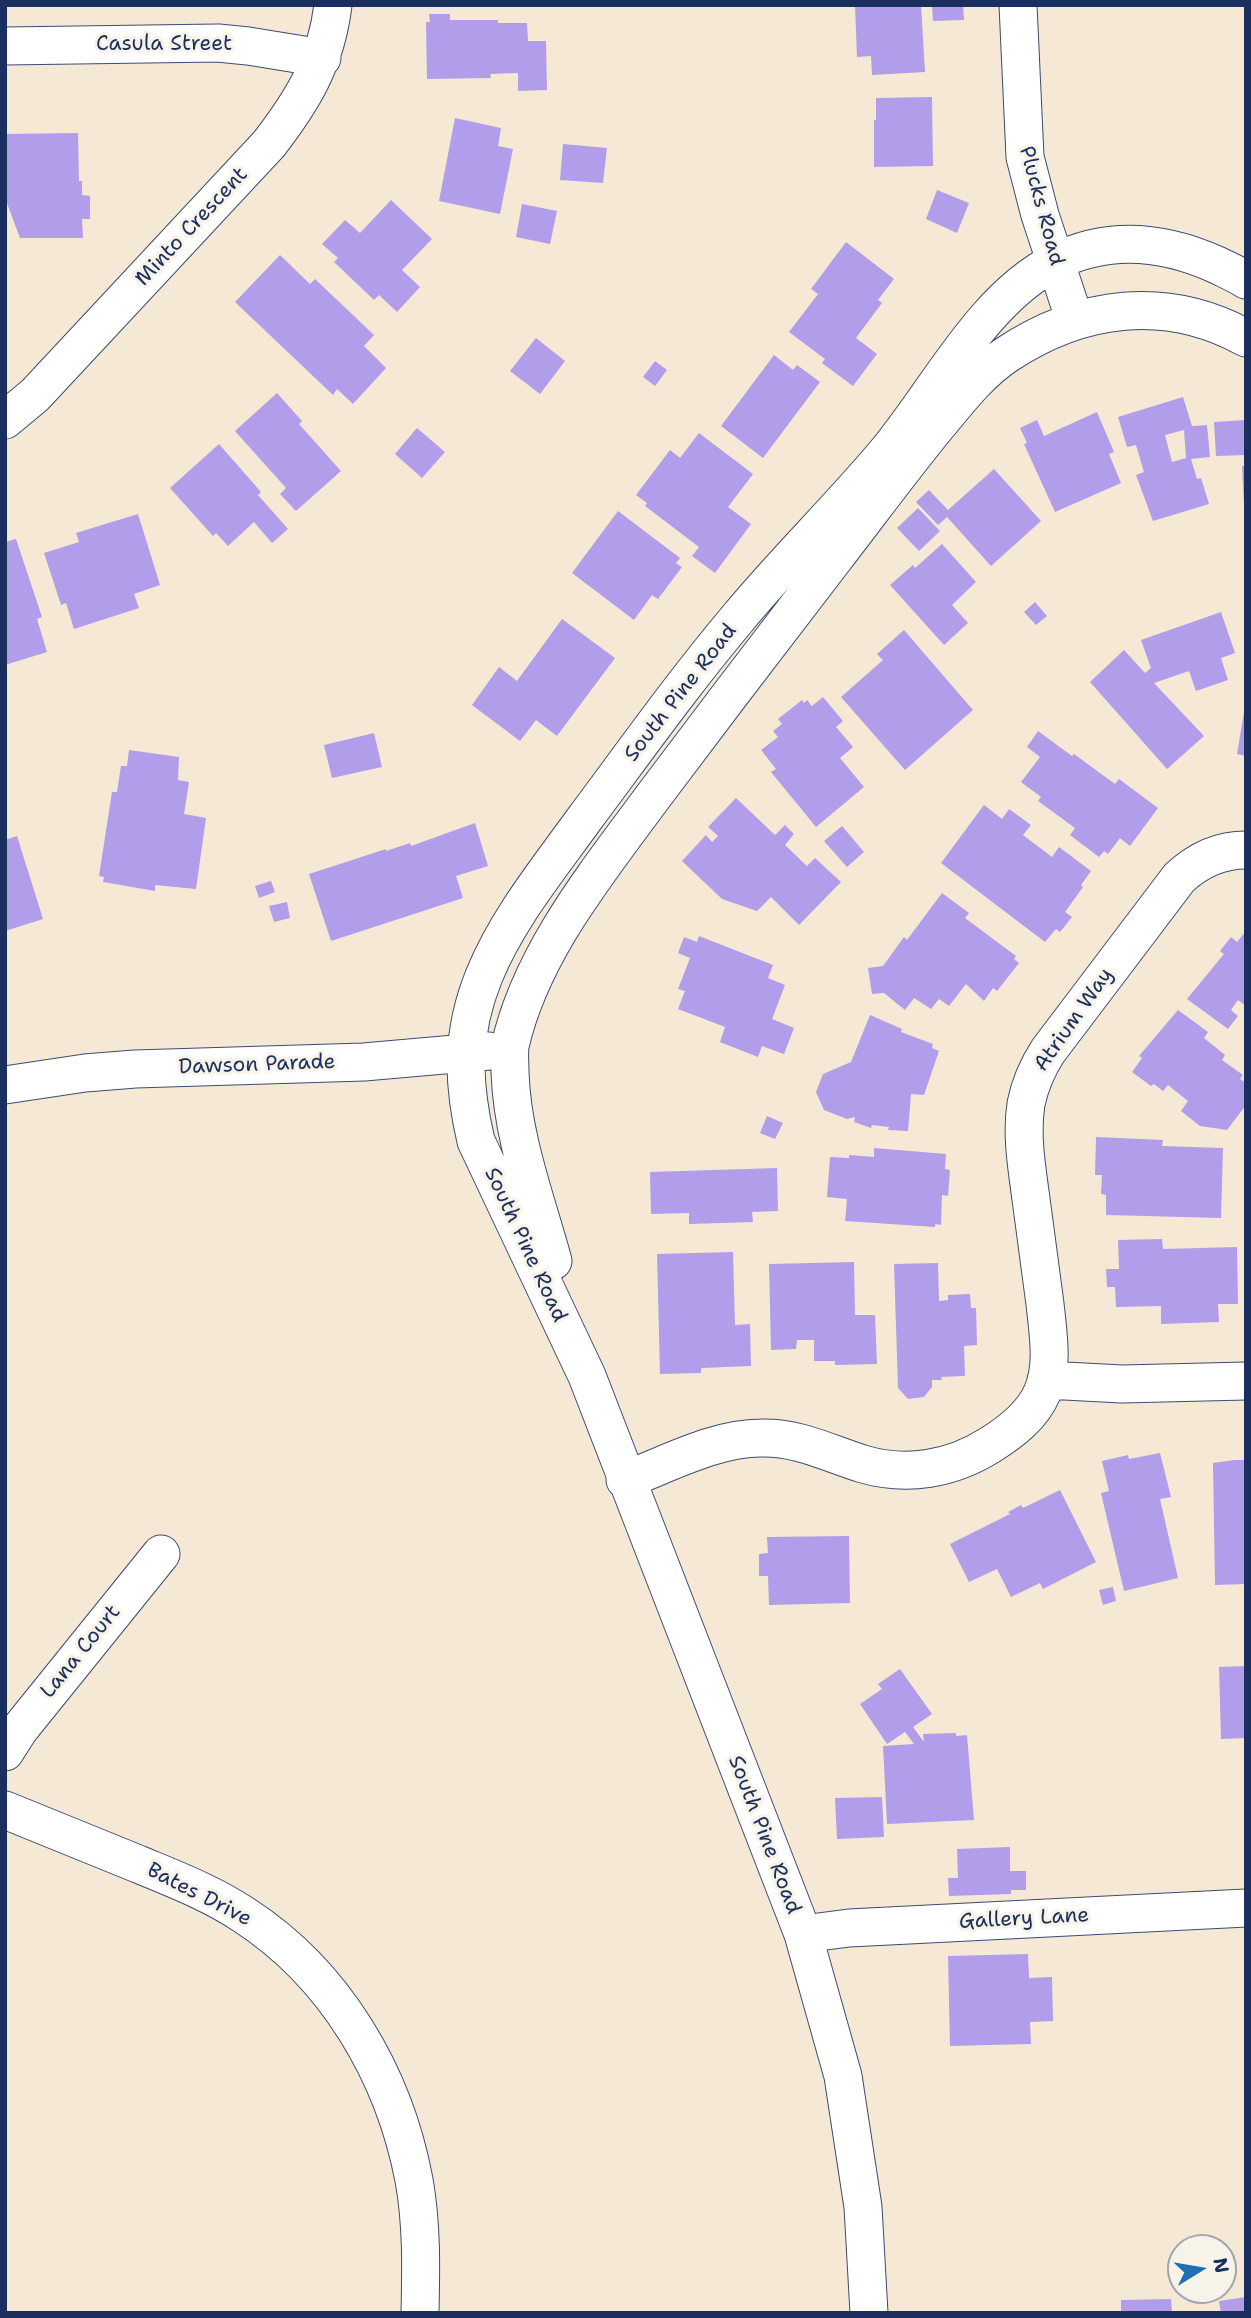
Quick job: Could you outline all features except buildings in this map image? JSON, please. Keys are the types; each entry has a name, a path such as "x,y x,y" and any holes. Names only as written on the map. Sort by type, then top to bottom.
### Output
{"street":[{"name":"Minto Crescent","path":"5,420 35,395 269,144 298,104 321,58 333,5"},
{"name":"Plucks Road","path":"1018,5 1020,100 1025,157 1075,321"},
{"name":"Casula Street","path":"5,46 218,43 321,58"},
{"name":"South Pine Road","path":"587,1376 476,1141 467,1103 464,1053 472,1011 484,974 499,944 553,862 739,617 833,516 888,450 993,311 1012,291 1033,275 1072,254 1128,242 1175,248 1203,258 1246,280"},
{"name":"South Pine Road","path":"869,2313 863,2207 843,2076 803,1934 625,1480 587,1376 516,1132 509,1050 520,1010 538,970 585,892 686,753 915,454 967,389 986,370 1033,340 1075,321 1117,311 1159,310 1194,316 1226,327 1246,338"},
{"name":"Atrium Way","path":"625,1480 718,1445 758,1437 794,1440 865,1464 889,1469 940,1467 985,1448 1014,1428 1032,1411 1046,1380 1049,1341 1024,1129 1026,1104 1036,1070 1180,878 1196,864 1216,855 1246,850"},
{"name":"Dawson Parade","path":"5,1085 85,1073 135,1069 365,1062 509,1050"},
{"path":"1046,1380 1122,1384 1246,1381"},
{"name":"Lana Court","path":"5,1752 25,1722 161,1553"},
{"name":"Bates Drive","path":"5,1810 191,1886 227,1905 278,1940 323,1985 363,2042 389,2094 402,2131 415,2182 418,2207 420,2313"},
{"name":"Gallery Lane","path":"803,1934 849,1928 1246,1908"}]}
